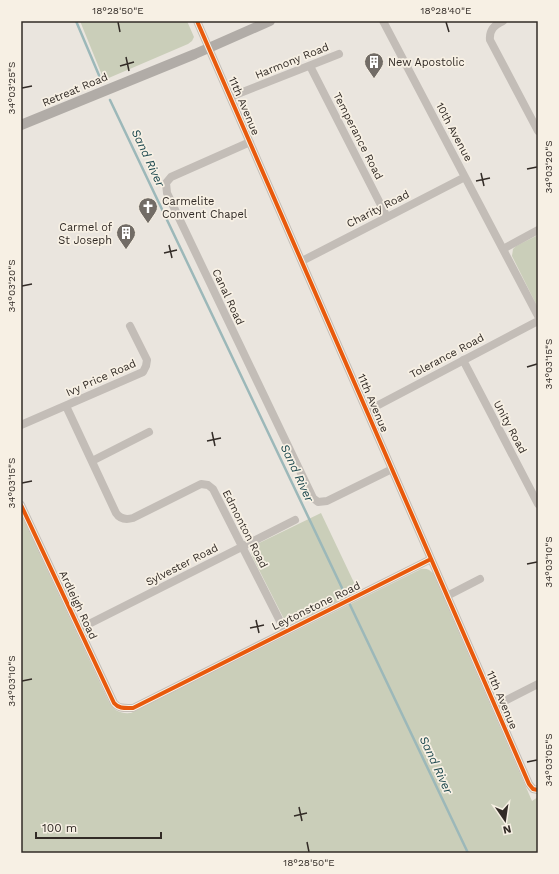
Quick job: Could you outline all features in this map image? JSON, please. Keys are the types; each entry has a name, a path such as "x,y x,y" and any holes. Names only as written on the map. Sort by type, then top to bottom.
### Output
{"main road":[{"name":"Retreat Road","path":"21,125 209,48 270,21"}],"street":[{"name":"11th Avenue","path":"197,21 529,784 531,788 536,790"},
{"name":"10th Avenue","path":"383,21 538,316"},
{"path":"503,21 492,28 490,40 538,131"},
{"name":"Harmony Road","path":"230,97 339,54"},
{"name":"Temperance Road","path":"310,66 387,217"},
{"name":"Canal Road","path":"250,142 171,178 166,183 166,189 311,496 318,502 327,501 392,469"},
{"name":"Charity Road","path":"302,261 465,177"},
{"path":"503,249 538,230"},
{"name":"Tolerance Road","path":"367,411 538,321"},
{"name":"Ivy Price Road","path":"21,425 140,374 145,370 147,360 130,326"},
{"name":"Unity Road","path":"463,360 538,504"},
{"name":"Edmonton Road","path":"66,406 116,513 123,518 133,518 201,484 208,485 214,491 285,631"},
{"path":"92,461 148,432"},
{"name":"Ardleigh Road","path":"21,505 114,703 122,708"},
{"name":"Sylvester Road","path":"79,629 295,520"},
{"name":"Leytonstone Road","path":"122,708 133,708 431,559"},
{"path":"447,596 480,579"},
{"path":"495,706 538,684"}],"green space":[{"path":"80,21 187,21 194,37 188,44 104,80"},
{"path":"538,235 538,308 512,256 513,249 516,246"},
{"path":"321,513 358,591 296,622 289,623 284,619 252,556 251,551 255,545"},
{"path":"21,514 108,700 114,709 123,713 131,713 421,569 430,571 433,573 532,801 538,797 538,853 21,853"}],"waterway":[{"name":"Sand River","path":"76,21 101,80"},
{"name":"Sand River","path":"110,100 468,853"}],"cycle path":[{"path":"197,21 529,784 533,789 538,790"},
{"path":"21,505 114,703 122,708 133,708 431,559"}],"place":[{"name":"New Apostolic","path":"374,79"},
{"name":"Carmelite Convent Chapel","path":"148,224"},
{"name":"Carmel of St Joseph","path":"126,250"}]}
